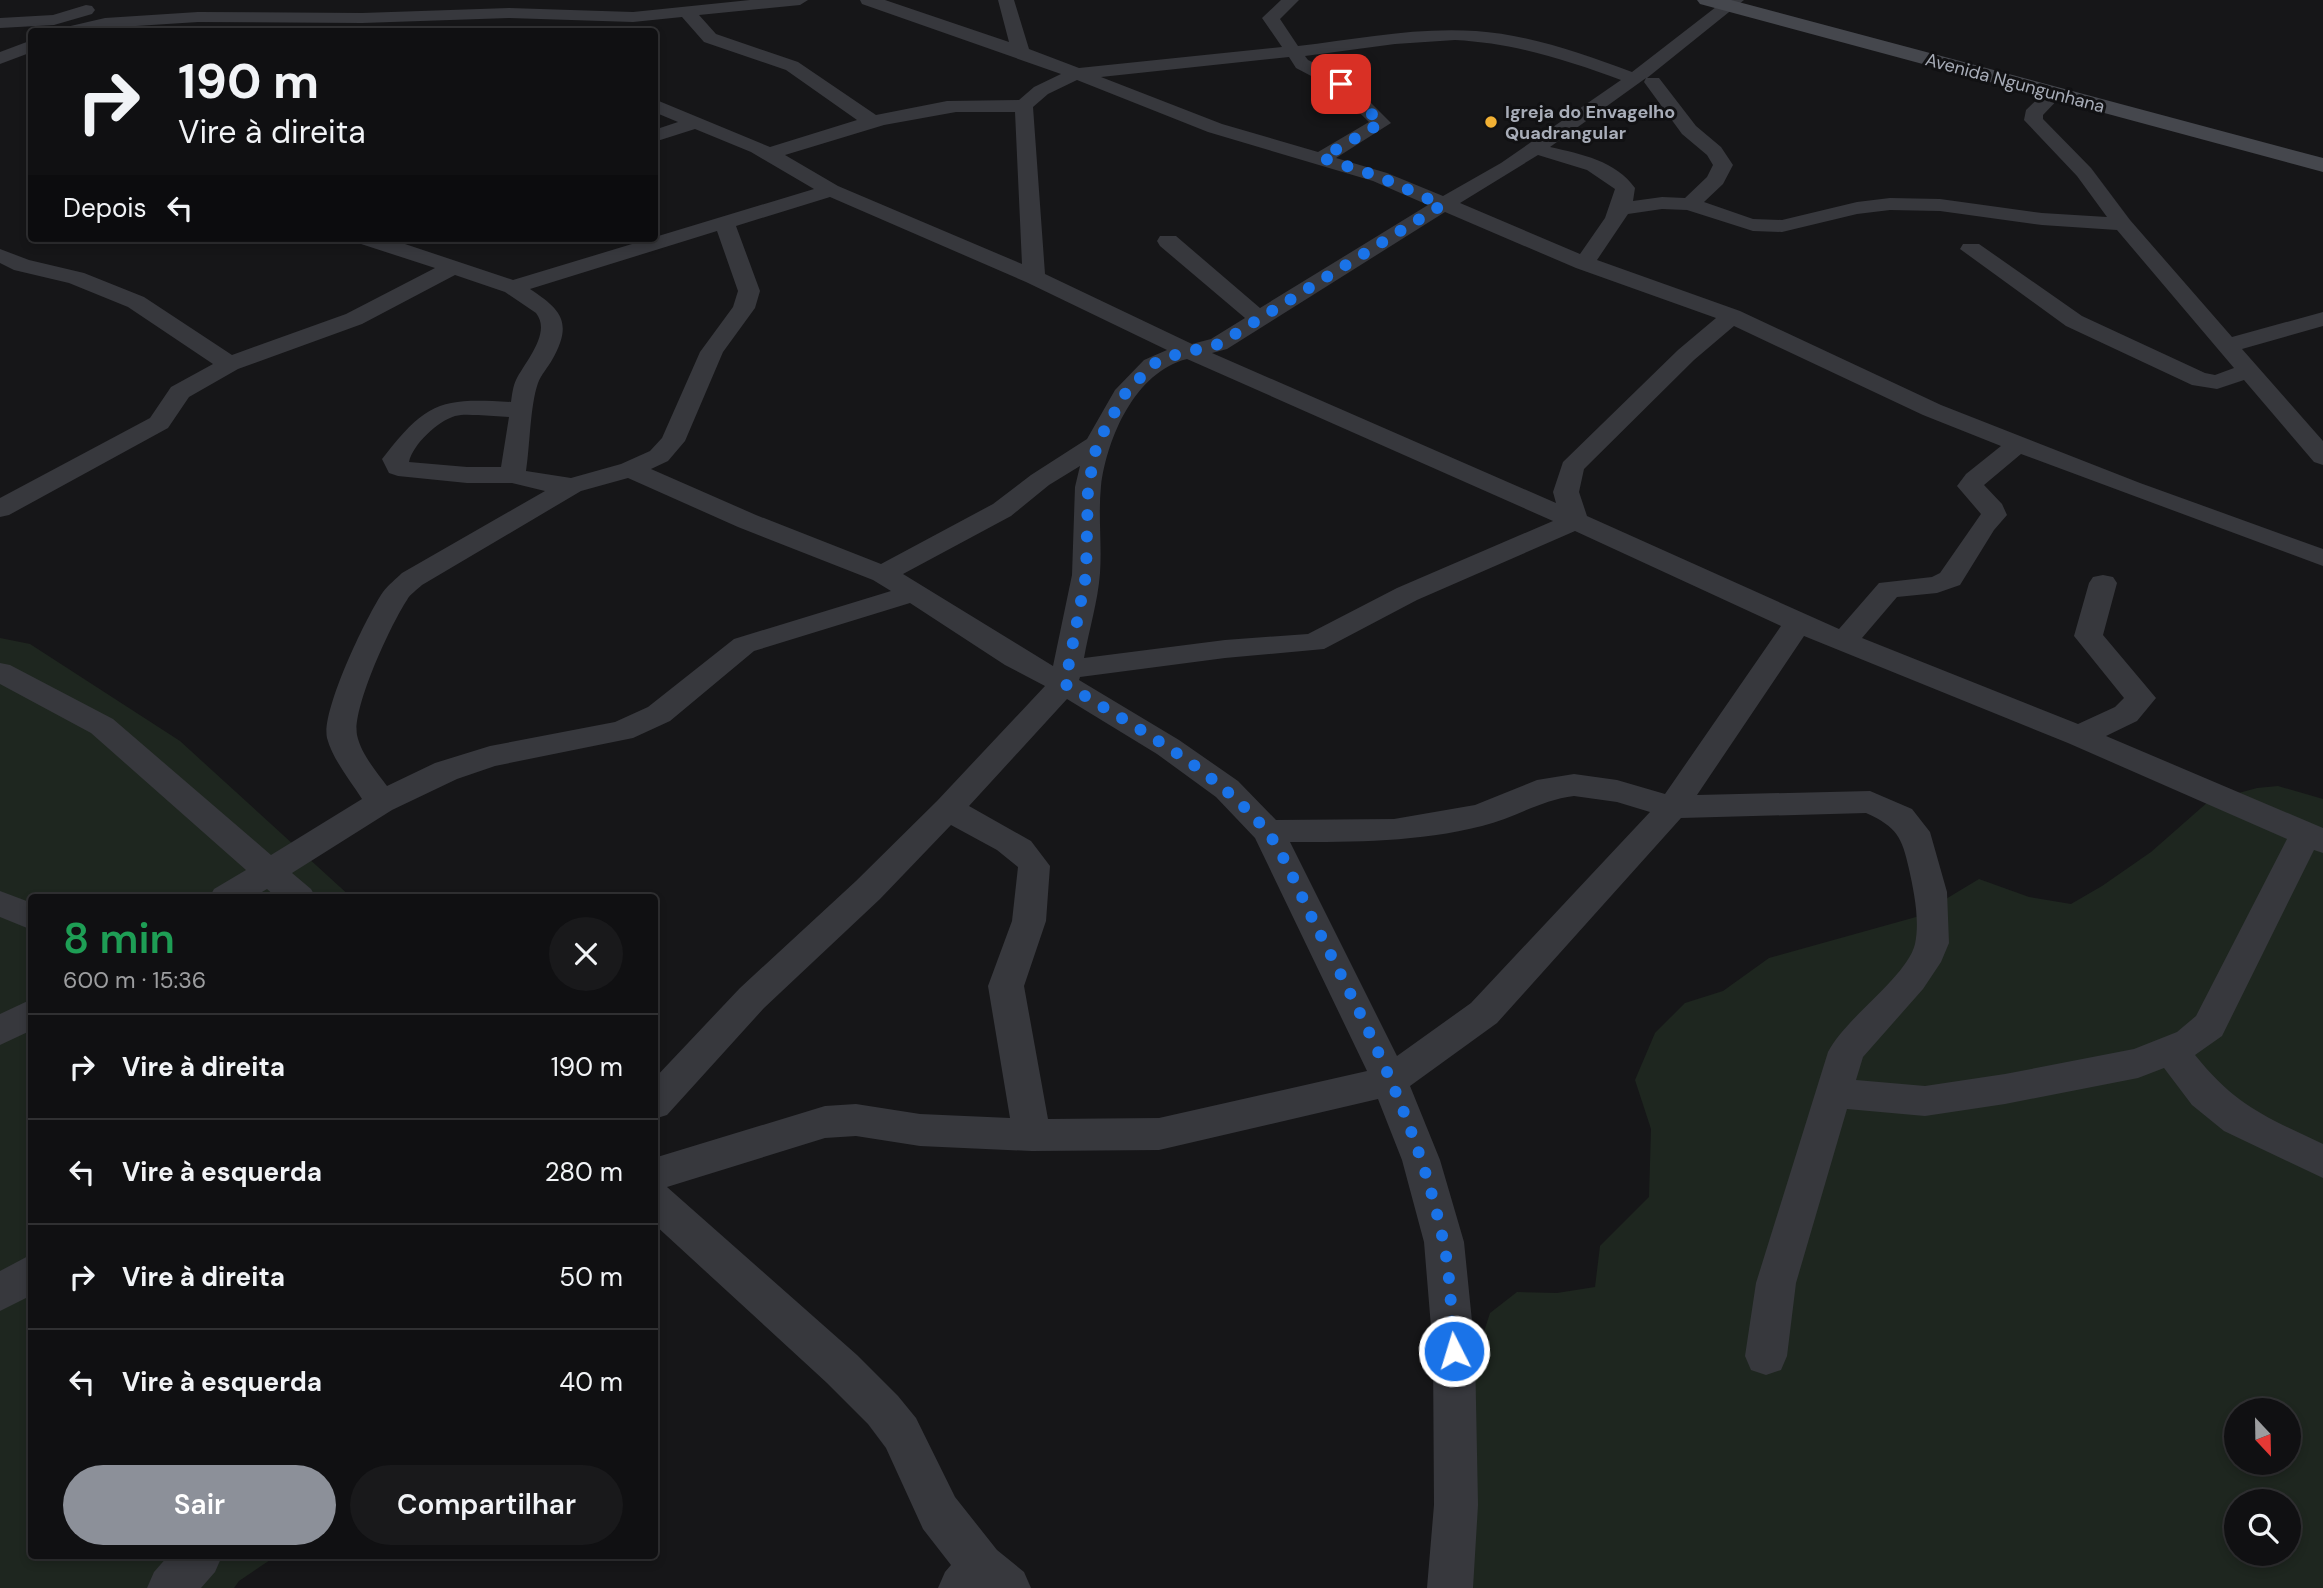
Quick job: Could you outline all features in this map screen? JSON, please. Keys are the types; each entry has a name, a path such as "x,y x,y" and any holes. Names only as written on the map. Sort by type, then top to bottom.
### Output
{"street":[{"path":"404,0 446,14 467,28"},
{"path":"509,13 548,0"},
{"path":"106,27 198,17 362,18 509,13 633,16 800,0"},
{"path":"868,0 1021,52 1214,128 1380,177 1584,263 1732,316 1931,410 2323,558"},
{"path":"1006,0 1021,52"},
{"path":"1291,0 1270,18 1292,51 1306,68 1341,84 1381,123 1322,158"},
{"path":"658,1100 752,998 868,890 948,809 1067,677 1086,575 1088,487 1097,444 1124,395 1152,365 1163,358 1219,344 1508,167 1532,148 1644,80 1723,2"},
{"name":"Avenida Ngungunhana","path":"1723,2 2323,164"},
{"path":"0,23 54,20 84,5 106,27"},
{"path":"106,27 137,5"},
{"path":"687,12 710,38 792,66 874,121"},
{"path":"1034,277 1024,106 1045,88 1077,74 1421,36 1476,36 1541,47 1644,80 1689,130 1714,151 1723,165 1716,180 1690,204"},
{"path":"0,59 28,47"},
{"path":"2055,93 2033,114 2034,120 2084,172 2123,224 2323,457"},
{"path":"768,154 874,121 948,107 1024,106"},
{"path":"658,107 768,154 831,190 1034,277 1191,352 1575,521 1798,623 2079,736 2314,837 2209,1026 2190,1042 2126,1065 2005,1089 1925,1101 1834,1093"},
{"path":"658,135 697,122"},
{"path":"1532,148 1601,168 1615,176 1625,188 1619,209 1584,263"},
{"path":"658,236 724,222 831,190"},
{"path":"1619,209 1690,204 1753,225 1782,226 1857,208 1890,204 1940,205 2042,219 2123,224"},
{"path":"381,802 351,758 342,736 342,714 350,689 395,595 424,572 572,486 630,469 659,456 673,440 712,352 744,308 749,291 746,274 724,222"},
{"path":"1167,241 1259,319"},
{"path":"378,242 513,287 544,308 551,317 552,329 546,350 526,383 513,475"},
{"path":"513,287 609,246 628,242"},
{"path":"1971,249 2074,321 2200,380 2217,382 2249,370"},
{"path":"0,255 22,265 76,278 136,302 230,364"},
{"path":"0,509 159,423 180,392 230,364 354,319 453,267"},
{"path":"1575,521 1566,492 1572,467 1676,363 1732,316"},
{"path":"2226,346 2323,319"},
{"path":"521,411 464,407 446,409 435,414 395,459 398,468 467,475 513,475 537,482 572,486"},
{"path":"883,574 1002,509 1040,480 1097,444"},
{"path":"1844,641 1889,589 1937,584 1950,579 1984,525 1994,515 1993,510 1970,486 1975,478 2018,444"},
{"path":"630,469 747,521 883,574 1015,658 1067,677 1227,789 1268,831 1390,1081 1422,1160 1444,1242 1454,1351 1455,1505 1450,1588"},
{"path":"1067,677 1225,649 1314,643 1407,594 1575,521"},
{"path":"2079,736 2126,713 2137,705 2141,698 2088,636 2103,583"},
{"path":"232,894 381,802 446,771 490,756 622,731 659,714 744,645 915,593"},
{"path":"658,1174 825,1122 856,1120 920,1130 1032,1135 1159,1134 1390,1081 1484,1013 1673,807 1798,623"},
{"path":"0,672 102,726 295,894"},
{"path":"1268,831 1394,830 1481,815 1548,788 1574,785 1617,791 1673,807 1870,802 1895,813 1913,830 1924,862 1934,916 1931,951 1894,1001 1862,1028 1846,1052 1776,1283 1766,1356"},
{"path":"948,809 1020,850 1031,859 1034,866 1030,921 1006,986 1032,1135"},
{"path":"0,903 28,916"},
{"path":"0,1031 28,1015"},
{"path":"2171,1051 2205,1094 2237,1120 2323,1162"},
{"path":"658,1203 842,1369 883,1410 901,1433 939,1513 983,1581"},
{"path":"0,1293 28,1275"},
{"path":"170,1588 196,1559"}],"shaded area":[{"path":"0,638 30,644 180,741 348,894 28,894 28,1559 272,1559 239,1581 234,1588 0,1588"},
{"path":"2278,786 2323,799 2323,1588 1460,1588 1466,1388 1490,1313 1517,1292 1557,1293 1595,1287 1600,1246 1649,1197 1651,1129 1635,1080 1655,1033 1685,1003 1723,991 1769,958 1916,917 1979,879 2029,897 2071,904 2151,852 2209,801 2257,788"}],"place":[{"name":"Igreja do Envagelho Quadrangular","path":"1491,122"}],"route":[{"path":"1341,84 1381,123 1322,158 1380,177 1442,205 1219,344 1202,351 1163,358 1152,365 1124,395 1097,444 1088,487 1086,575 1065,684 1168,747 1227,789 1268,831 1390,1081 1422,1160 1444,1242 1454,1351"}]}
